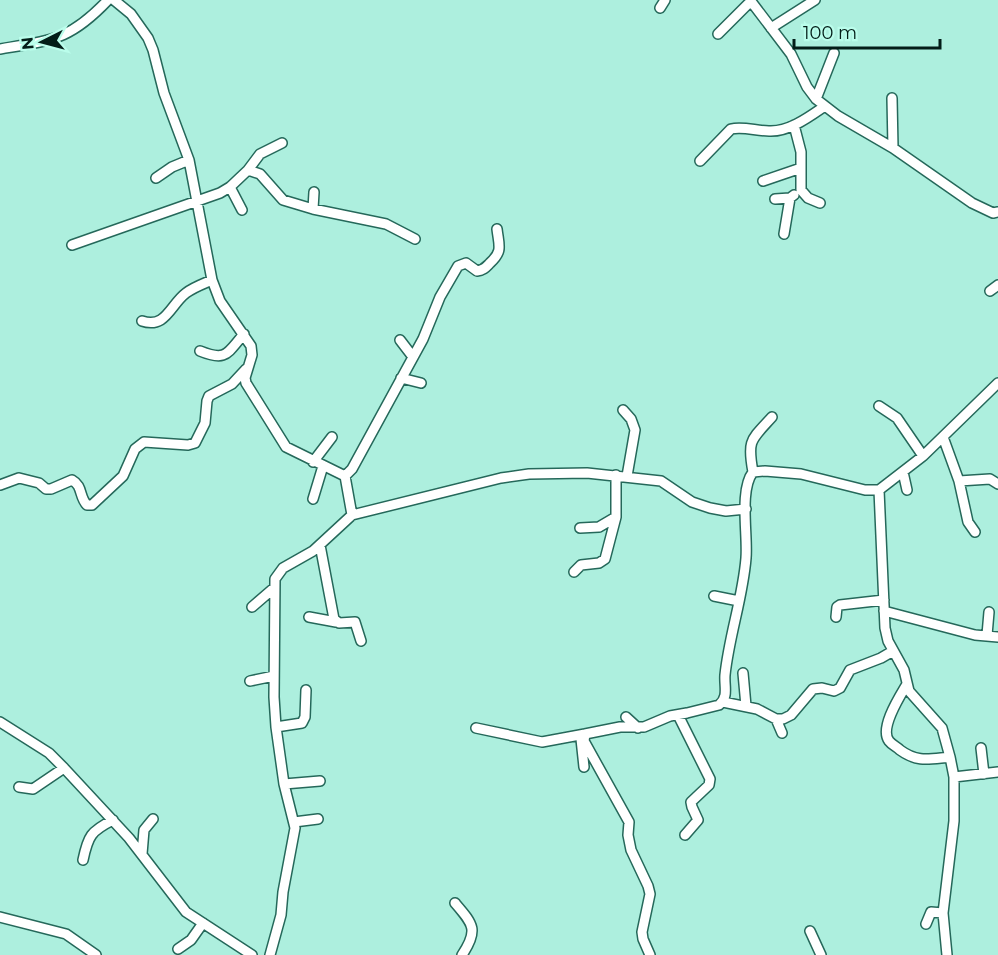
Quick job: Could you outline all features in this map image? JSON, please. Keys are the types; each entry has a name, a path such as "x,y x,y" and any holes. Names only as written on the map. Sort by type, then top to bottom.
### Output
{"street":[{"path":"0,49 50,41 68,34 95,14 108,0"},
{"path":"114,0 130,14 147,38 164,93 189,160 212,280 220,301 251,346 252,355 245,378 246,383 280,441 291,452 345,476"},
{"path":"771,28 815,0"},
{"path":"718,34 751,1 791,54 807,87 816,99 838,116 893,148 972,203 993,213 998,212"},
{"path":"816,99 834,53"},
{"path":"892,98 893,148"},
{"path":"700,161 730,129 775,131 794,125 825,106"},
{"path":"794,125 801,152 801,190 808,198 820,203"},
{"path":"72,245 196,203 231,187 260,154 282,143"},
{"path":"156,178 165,171 189,160"},
{"path":"763,181 801,168"},
{"path":"248,170 260,174 284,200 313,209 386,224 415,239"},
{"path":"231,187 242,210"},
{"path":"775,199 790,198 801,190"},
{"path":"313,209 314,192"},
{"path":"784,234 790,198"},
{"path":"345,476 352,470 423,339 440,297 458,266 466,263 477,271 483,270 498,256 500,251 496,229"},
{"path":"142,321 159,322 185,293 212,280"},
{"path":"200,351 214,357 221,357 244,334"},
{"path":"400,340 412,357"},
{"path":"0,485 19,478 51,489 72,480 81,488 83,501 87,505 92,505 123,476 139,445 144,442 188,445 195,443 205,423 209,396 232,384 250,364"},
{"path":"401,378 421,383"},
{"path":"753,472 801,474 865,490 879,490 923,456 998,383"},
{"path":"879,406 897,418 923,456"},
{"path":"623,410 631,419 635,430 627,476"},
{"path":"476,728 542,742 620,727 638,728 723,702 725,675 746,561 748,482 753,472 749,451 751,442 772,417"},
{"path":"313,462 332,437"},
{"path":"943,437 959,481 966,516 975,532"},
{"path":"313,499 323,466"},
{"path":"903,472 907,490"},
{"path":"270,955 282,915 283,892 295,832 284,784 276,727 274,588 275,579 283,568 320,545 352,515 523,475 587,473 627,476 666,482 692,502 710,508 726,511 746,508"},
{"path":"574,572 581,565 599,563 605,559 616,516 616,475"},
{"path":"345,476 352,515"},
{"path":"959,481 990,479 998,484"},
{"path":"879,490 886,635 904,670 907,684 914,697 942,728 954,777 952,850 943,913 947,954 935,955"},
{"path":"580,528 599,527 616,516"},
{"path":"320,545 336,621"},
{"path":"252,607 274,588"},
{"path":"714,596 739,601"},
{"path":"836,616 840,605 884,600"},
{"path":"885,611 975,635 998,637"},
{"path":"987,635 989,612"},
{"path":"309,617 356,622 361,641"},
{"path":"723,702 757,708 776,719 783,719 791,714 813,689 822,688 834,691 840,688 850,670 893,651"},
{"path":"743,673 746,706"},
{"path":"250,681 274,676"},
{"path":"907,684 887,727 886,735 889,742 914,759 950,757"},
{"path":"276,727 302,723 305,717 306,690"},
{"path":"678,715 710,781 709,785 692,800 692,807 698,820 685,835"},
{"path":"626,717 638,728"},
{"path":"776,719 782,733"},
{"path":"0,722 49,753 64,768 142,854 186,912 252,955"},
{"path":"582,735 585,766"},
{"path":"582,735 627,817 631,850 650,894 642,932 650,955"},
{"path":"981,748 984,774"},
{"path":"19,787 26,789 40,785 64,768"},
{"path":"954,777 998,772"},
{"path":"284,784 320,781"},
{"path":"142,854 144,830 153,819"},
{"path":"294,822 318,819"},
{"path":"83,860 87,841 93,832 113,820"},
{"path":"454,903 468,918 472,927 471,942 462,955"},
{"path":"926,924 931,912 943,913"},
{"path":"0,917 66,934 96,955"},
{"path":"178,949 191,940 203,923"},
{"path":"810,931 821,955"}]}
